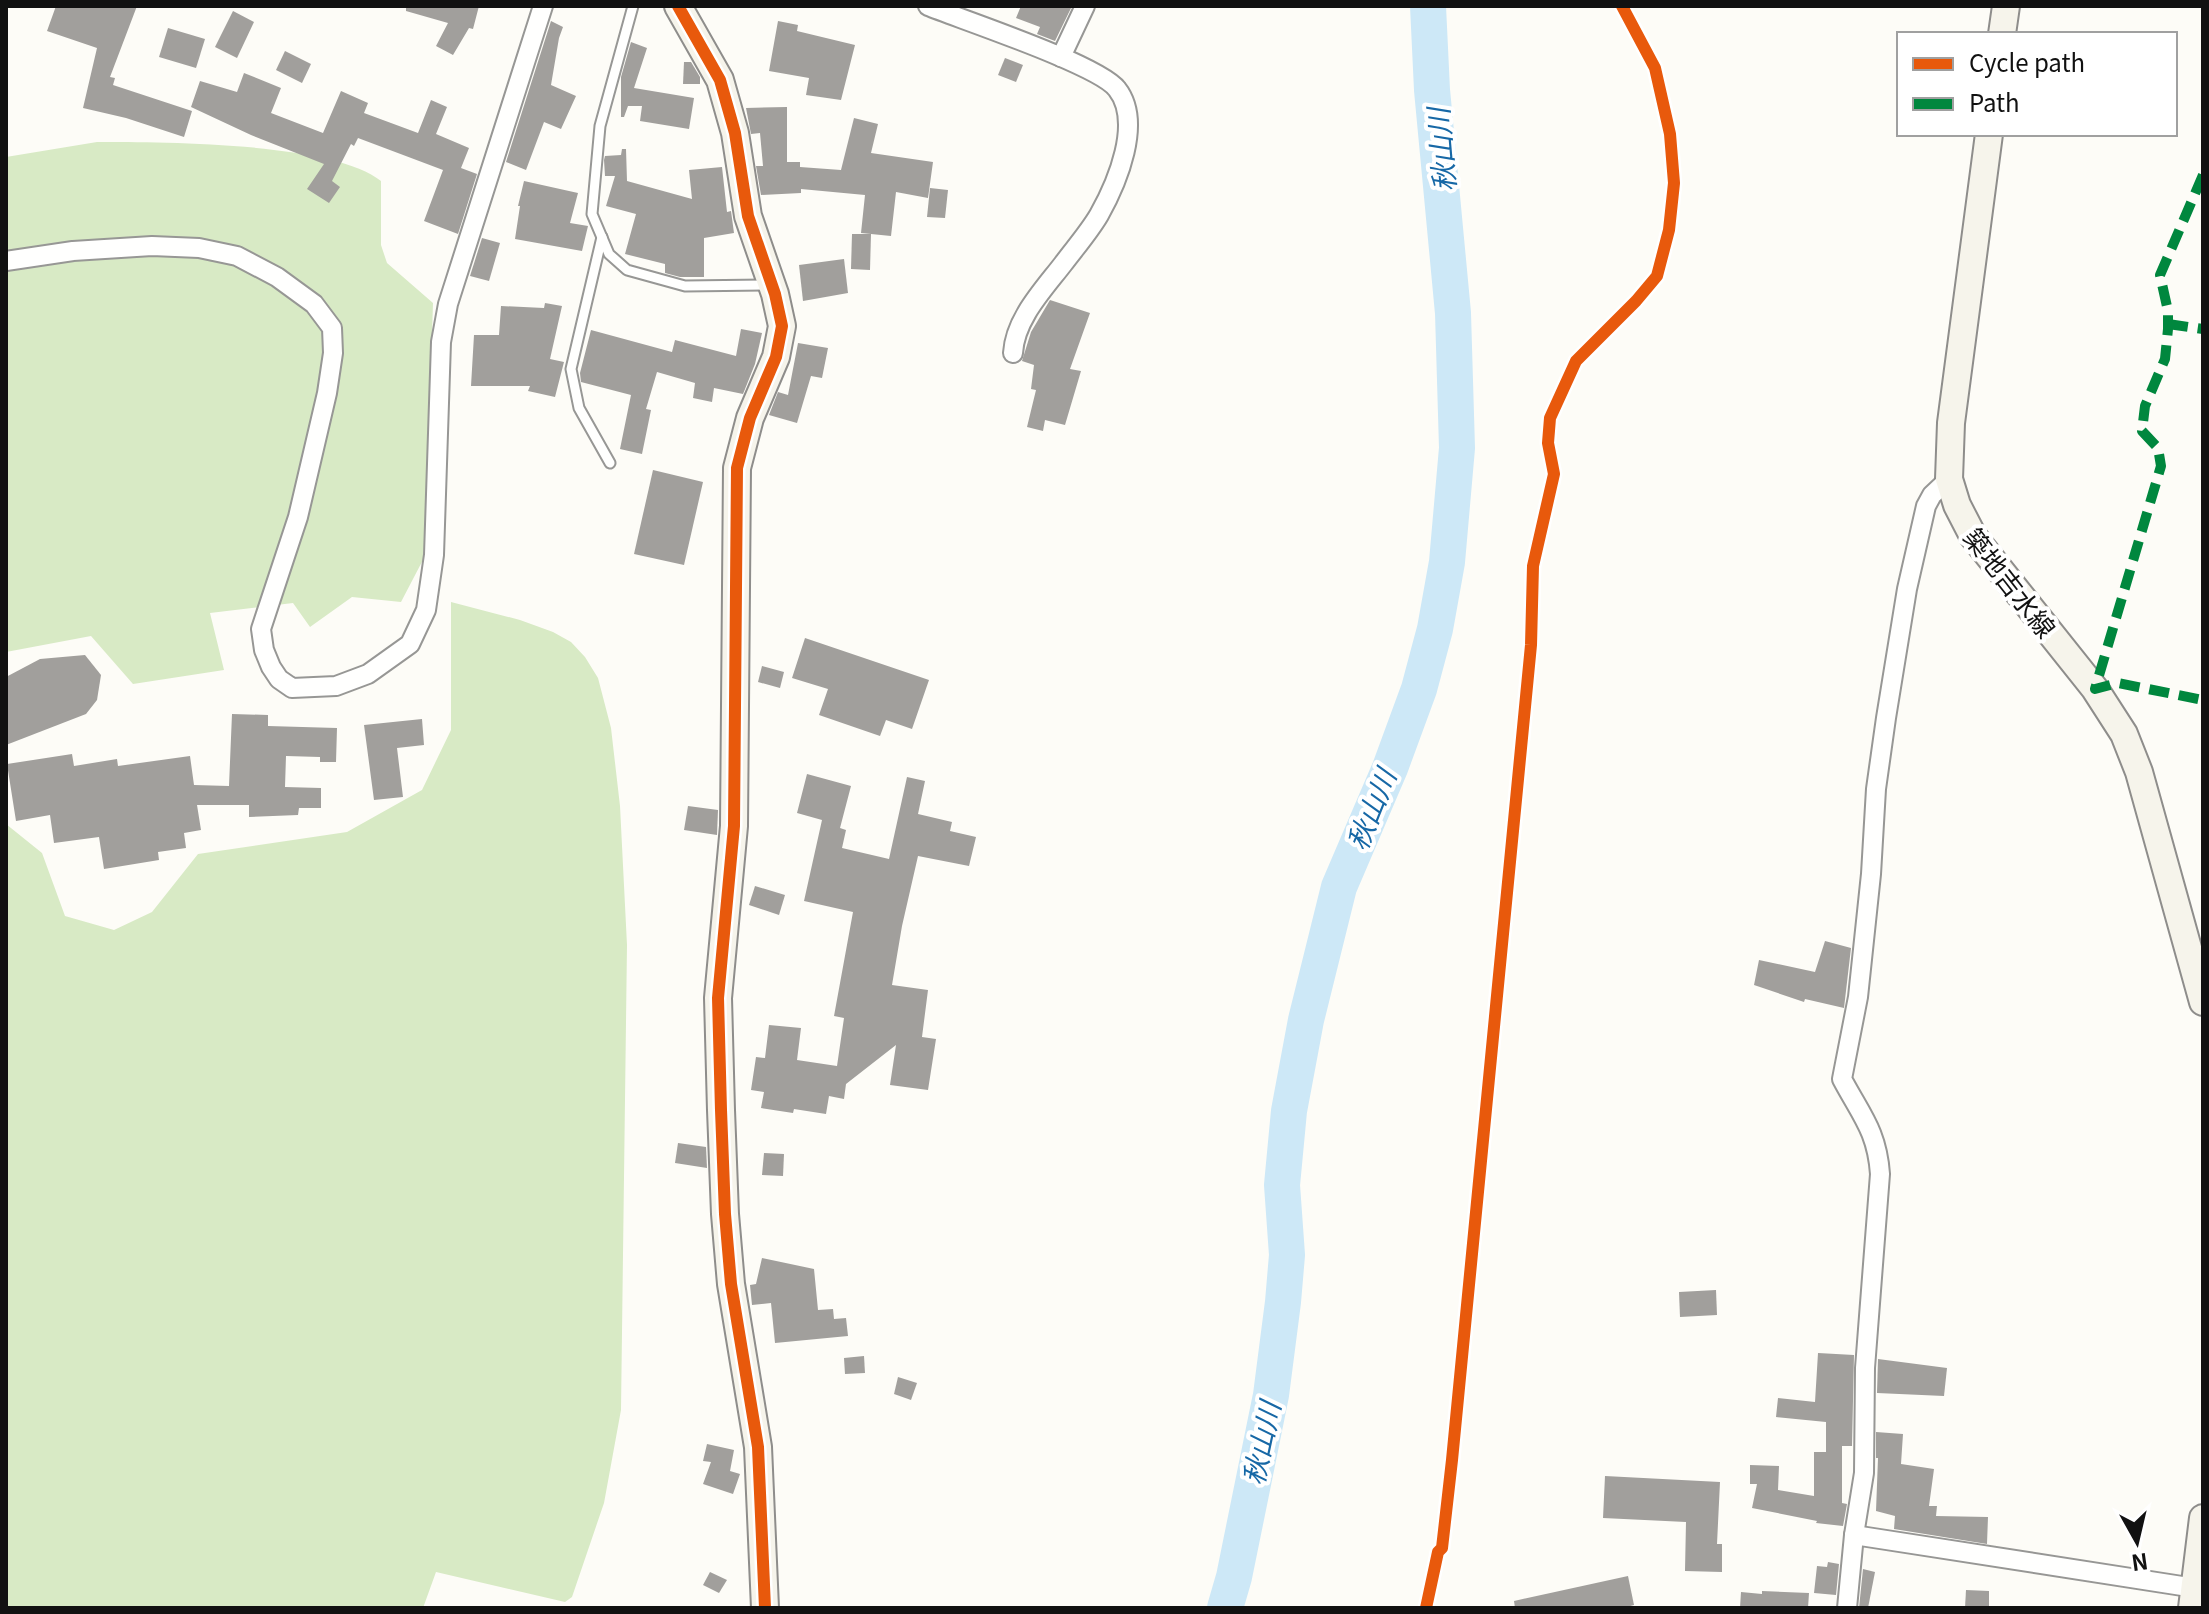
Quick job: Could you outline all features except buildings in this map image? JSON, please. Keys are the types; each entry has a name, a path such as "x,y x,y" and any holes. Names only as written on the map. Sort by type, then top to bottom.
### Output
{"street":[{"path":"6,261 73,251 152,246 199,248 237,256 277,277 314,304 332,328 333,353 327,393 298,517 261,629 264,650 279,679 292,688 336,686 368,674 410,644 426,610 434,555 441,342 448,304 543,6"},
{"path":"678,6 720,80 735,133 748,216 772,285 782,326 776,357 750,418 737,468 734,826 718,998 725,1214 731,1284 758,1447 765,1608"},
{"path":"928,6 1061,57 1106,80 1117,89 1125,106 1130,133 1098,217 1037,298 1014,336 1013,353"},
{"path":"1061,57 1085,6"},
{"path":"2002,32 2006,6"},
{"name":"築地吉水線","path":"1989,136 1951,423 1949,479 1957,505 1973,536 2095,689 2124,734 2139,772 2203,1002"},
{"path":"1847,1608 1864,1473 1865,1368 1880,1174 1879,1158 1868,1121 1842,1079 1860,984 1876,789 1899,636 1926,506 1932,495 1949,479"},
{"path":"1854,1535 2194,1598 2203,1518"}],"lane":[{"path":"633,6 600,126 592,214 609,254 627,270 685,286 772,285"},
{"path":"602,237 571,369 579,408 610,463"}],"green space":[{"path":"97,142 203,144 287,152 326,158 358,168 381,181 381,245 387,263 433,303 425,556 401,602 352,597 310,627 293,603 210,613 224,670 133,684 91,636 6,652 6,157"},
{"path":"451,602 520,620 571,642 598,678 611,728 620,806 627,945 621,1410 604,1503 572,1597 565,1602 436,1572 423,1608 6,1608 6,824 42,853 65,916 114,930 152,912 198,854 347,832 422,790 451,730"}],"waterway":[{"name":"秋山川","path":"1225,1608 1271,1395 1287,1255 1282,1185 1289,1111 1306,1020 1339,887 1390,768 1419,689 1435,629 1447,562 1457,448 1453,313 1432,90 1428,6"}],"marked path":[{"path":"2203,175 2160,275 2168,311 2165,359 2145,406 2142,431 2158,448 2161,466 2095,689 2118,683 2203,700"},
{"path":"2168,324 2203,329"}],"cycle path":[{"path":"678,6 720,80 735,133 748,216 775,294 782,326 776,357 750,418 737,468 734,826 718,998 725,1214 731,1284 758,1447 765,1608"},
{"path":"1426,1608 1438,1552 1442,1548 1452,1460 1531,645 1533,566 1554,474 1548,443 1550,418 1576,361 1657,276 1669,230 1674,183 1670,134 1655,68 1622,6"}]}
